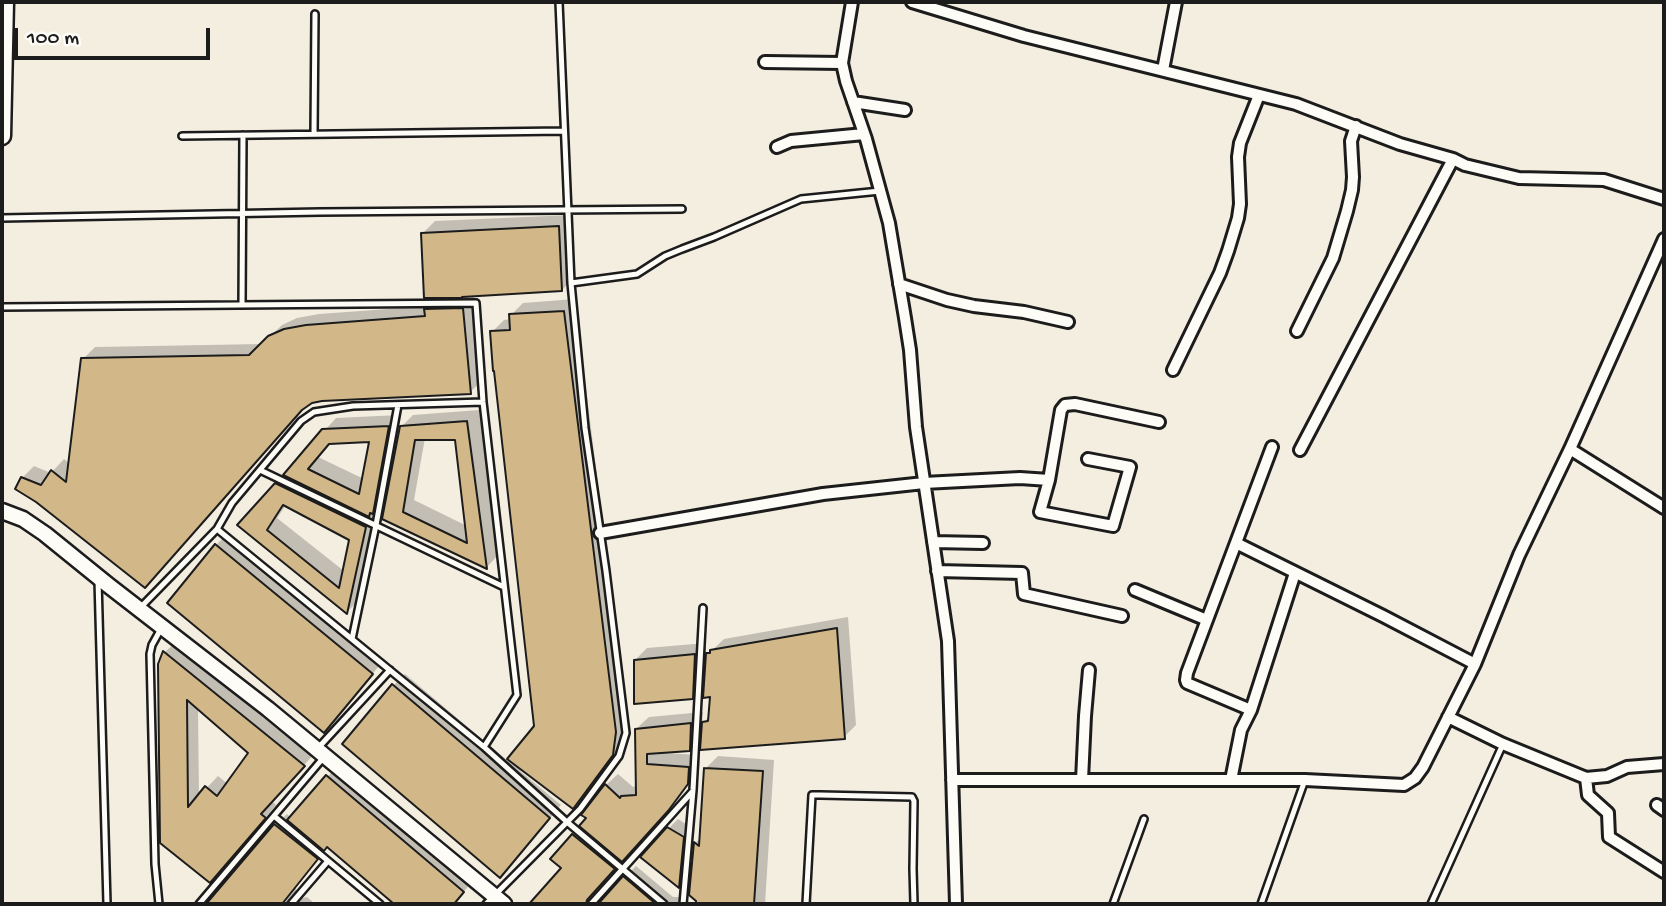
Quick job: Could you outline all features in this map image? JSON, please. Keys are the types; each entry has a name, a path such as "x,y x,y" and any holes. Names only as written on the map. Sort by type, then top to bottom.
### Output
{"main road":[{"path":"2,136 5,2"}],"street":[{"path":"852,2 842,63 889,223 910,350 916,427 948,641 956,904"},
{"path":"912,2 1024,36 1296,104 1465,165 1519,178 1604,180 1664,199"},
{"path":"1163,70 1176,2"},
{"path":"765,62 842,63"},
{"path":"1173,370 1228,251 1240,204 1240,143 1259,95"},
{"path":"853,102 905,110"},
{"path":"1297,331 1333,258 1347,211 1353,177 1351,141 1356,126"},
{"path":"777,147 790,141 864,134"},
{"path":"1300,450 1453,159"},
{"path":"952,780 1306,780 1404,785 1415,778 1475,664 1519,555 1570,449 1664,239"},
{"path":"900,284 947,300 1068,322"},
{"path":"1088,459 1130,467 1113,526 1040,512 1049,480 1061,410 1065,405 1075,404 1159,422"},
{"path":"1251,710 1187,683 1187,673 1272,447"},
{"path":"1570,449 1664,508"},
{"path":"600,533 823,494 924,483 1020,478 1049,480"},
{"path":"2,511 23,519 45,534 268,709 495,901"},
{"path":"933,542 983,543"},
{"path":"1236,543 1475,664"},
{"path":"937,571 1022,573 1024,594 1122,616"},
{"path":"1231,780 1241,730 1251,710 1295,573"},
{"path":"1135,590 1207,620"},
{"path":"1082,780 1089,670"},
{"path":"1448,717 1503,744 1586,778 1607,776 1627,767 1664,764"},
{"path":"1586,778 1588,795 1608,813 1609,837 1664,872"}],"lane":[{"path":"495,901 580,809 620,757 626,733 585,428 570,283 559,2"},
{"path":"314,134 315,14"},
{"path":"182,136 564,131"},
{"path":"242,305 243,135"},
{"path":"570,283 637,274 682,249 802,199 880,191"},
{"path":"2,218 682,209"},
{"path":"2,307 476,303 483,402 517,695 484,747"},
{"path":"139,610 218,528 232,503 301,421 314,412 353,406 483,402"},
{"path":"352,639 398,405"},
{"path":"260,470 504,587"},
{"path":"218,528 484,747 664,904"},
{"path":"97,577 107,904"},
{"path":"683,904 704,608"},
{"path":"159,904 149,654 162,627"},
{"path":"199,904 274,816 321,753 390,670"},
{"path":"1431,904 1503,744"},
{"path":"1261,904 1306,780"},
{"path":"591,904 693,790"},
{"path":"806,904 813,795 912,797 914,904"},
{"path":"274,816 380,904"},
{"path":"1113,904 1144,819"},
{"path":"291,904 328,860"}],"building":[{"path":"559,226 562,291 424,298 421,233"},
{"path":"463,308 471,394 312,403 302,410 145,588 36,502 15,489 21,477 41,485 51,470 66,482 81,358 249,355 268,336 284,329 425,316 424,309"},
{"path":"564,311 616,732 613,755 573,809 507,759 534,726 490,331 510,330 509,314"},
{"path":"467,421 487,569 382,519 400,426","holes":["415,440 455,440 467,543 403,512"]},
{"path":"389,426 373,514 370,513 369,517 283,475 322,429","holes":["369,442 359,494 308,469 329,444"]},
{"path":"275,483 366,527 347,614 237,525","holes":["283,505 349,540 339,588 267,530"]},
{"path":"215,544 373,674 324,733 167,603"},
{"path":"837,628 845,739 700,750 702,722 708,721 710,697 703,698 706,653 710,653 710,650"},
{"path":"163,651 305,766 261,814 266,818 210,883 160,843 158,664","holes":["187,700 248,753 217,796 205,786 188,807"]},
{"path":"695,654 693,699 634,704 634,660"},
{"path":"392,684 550,818 500,878 342,744"},
{"path":"691,723 690,751 647,754 647,764 689,767 688,784 668,811 622,862 579,826 586,818 581,815 605,784 620,798 636,795 635,729"},
{"path":"704,768 763,771 754,904 696,904 689,895 694,842 699,846"},
{"path":"326,775 464,892 454,904 394,904 327,847 324,851 287,820"},
{"path":"274,824 318,859 282,904 206,904"},
{"path":"667,827 684,837 679,888 640,857"},
{"path":"572,834 615,869 586,904 529,904 561,868 550,859"},
{"path":"623,876 656,904 598,904"}]}
